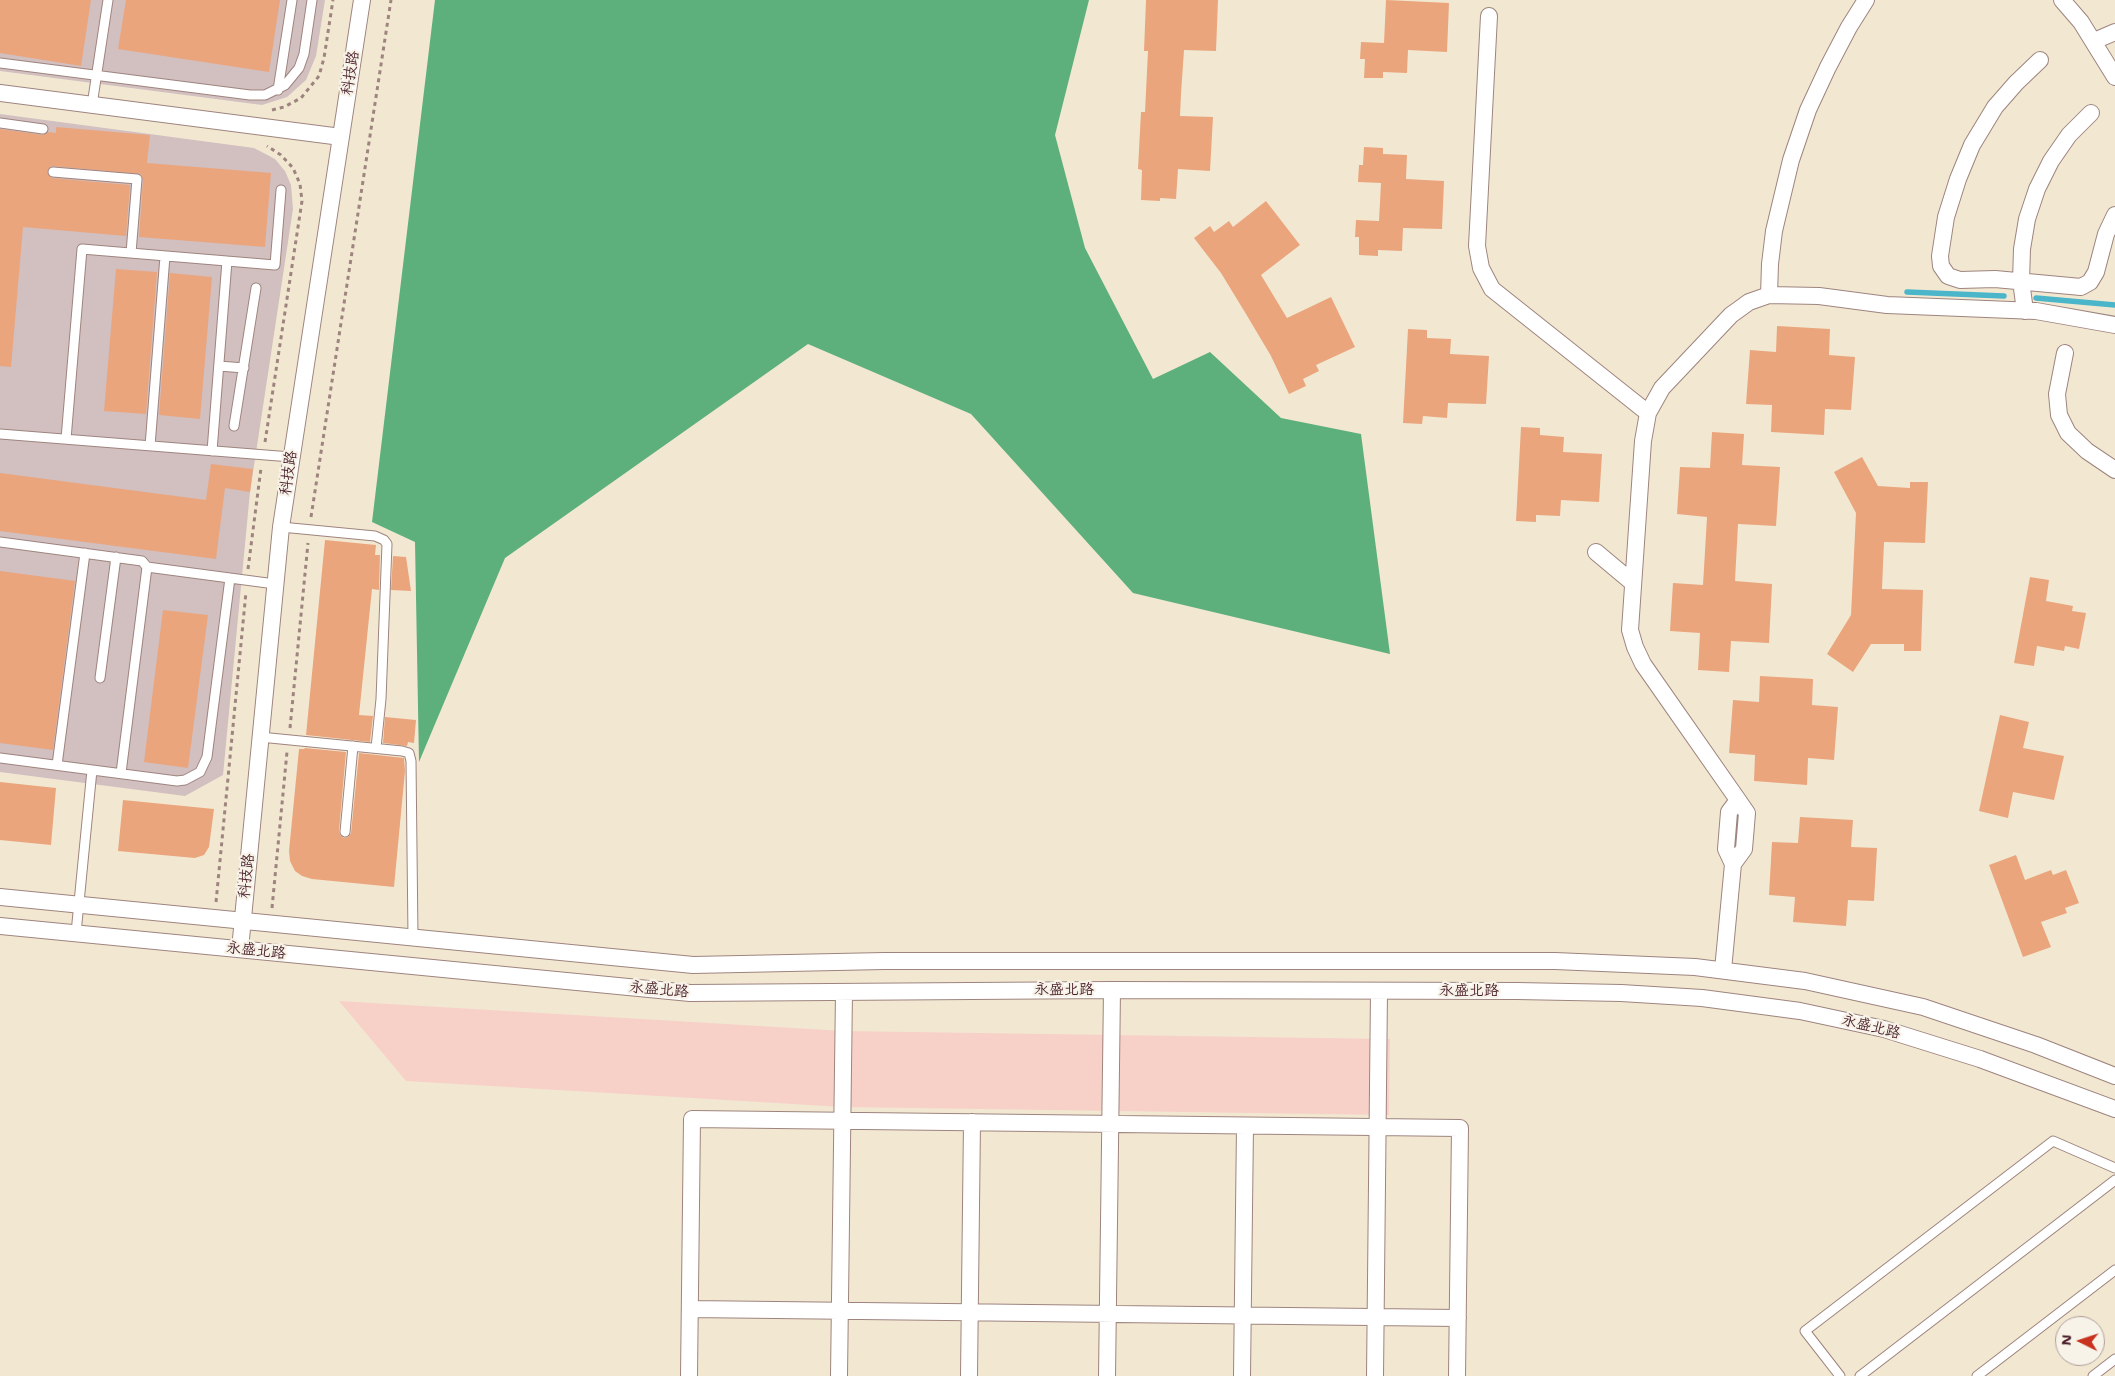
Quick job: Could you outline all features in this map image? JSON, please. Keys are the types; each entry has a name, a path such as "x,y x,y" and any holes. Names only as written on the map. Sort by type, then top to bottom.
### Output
{"street":[{"name":"科技路","path":"240,949 281,527 362,0"},
{"path":"1769,295 1774,231 1791,160 1808,110 1828,67 1866,0"},
{"path":"2062,0 2082,22 2115,77"},
{"path":"1489,16 1477,246 1481,268 1492,289 1648,412"},
{"path":"2094,41 2115,32"},
{"path":"2040,60 2016,83 1995,108 1972,145 1958,179 1949,210 1940,256 1941,266 1948,276 1960,280 2021,281 2081,287 2090,282 2096,272 2106,234 2115,214"},
{"path":"0,93 341,137"},
{"path":"2025,310 2021,281 2022,249 2027,219 2037,189 2051,161 2069,136 2091,113"},
{"path":"1723,970 1733,864 1726,849 1729,812 1738,800 1643,664 1630,630 1643,442 1648,412 1662,388 1731,315 1750,302 1769,295 1819,296 1896,305 2025,310 2115,325"},
{"path":"2065,353 2057,394 2059,415 2068,433 2080,445 2115,470"},
{"path":"1596,552 1633,582"},
{"name":"永盛北路","path":"0,897 693,965 884,961 1555,961 1695,967 1805,981 1924,1007 2036,1045 2115,1076"},
{"name":"永盛北路","path":"0,926 690,993 1112,990 1379,991 1621,993 1702,998 1800,1011 1884,1029 1980,1059 2115,1109"},
{"path":"1107,1376 1112,990"},
{"path":"1375,1376 1379,991"},
{"path":"839,1376 844,992"},
{"path":"689,1376 692,1119 1460,1128 1458,1376"},
{"path":"969,1376 972,1122"},
{"path":"1242,1376 1245,1126"},
{"path":"690,1309 1458,1318"}],"lane":[{"path":"92,105 108,0"},
{"path":"278,90 292,0"},
{"path":"0,63 250,95 265,95 278,90 290,80 302,61 312,0"},
{"path":"0,123 43,129"},
{"path":"53,172 137,179 131,253"},
{"path":"66,439 82,249 275,265 281,190"},
{"path":"150,446 165,256"},
{"path":"212,451 227,261"},
{"path":"234,426 256,288"},
{"path":"219,366 244,368"},
{"path":"0,434 291,457"},
{"path":"281,527 375,536 384,540 387,544 381,699 376,748"},
{"path":"0,542 116,557 142,561 148,567 276,584"},
{"path":"58,765 85,553"},
{"path":"100,678 116,557"},
{"path":"121,773 148,567"},
{"path":"0,758 185,780 200,772 204,765 230,578"},
{"path":"260,736 406,751 411,757 412,937"},
{"path":"345,832 353,746"},
{"path":"76,933 92,770"},
{"path":"1840,1376 1805,1331 2054,1141 2115,1168"},
{"path":"1860,1376 2115,1180"},
{"path":"1977,1376 2115,1270"},
{"path":"2093,1376 2115,1359"}],"path":[{"path":"272,908 310,530 391,0"}],"shaded area":[{"path":"0,0 325,0 316,56 306,80 287,97 262,105 0,71"},
{"path":"0,114 254,148 275,159 285,171 291,185 293,209 250,492 223,775 185,796 0,772"},
{"path":"339,1001 844,1031 1390,1039 1389,1115 843,1107 406,1081"}],"green space":[{"path":"435,0 1089,0 1055,135 1085,248 1153,379 1210,352 1281,418 1361,434 1390,654 1133,593 971,414 808,344 505,558 419,762 415,542 372,522"}],"building":[{"path":"0,0 91,0 81,66 0,53"},
{"path":"126,0 280,0 269,72 118,49"},
{"path":"1146,0 1218,0 1216,51 1184,50 1181,94 1180,116 1213,117 1210,171 1178,169 1176,199 1160,198 1160,201 1141,200 1142,170 1138,169 1141,112 1145,112 1148,51 1144,51"},
{"path":"1386,0 1449,3 1447,52 1408,50 1407,73 1383,72 1383,78 1364,78 1365,59 1360,59 1361,42 1384,43"},
{"path":"56,127 150,135 147,163 271,173 265,247 139,237 143,180 141,174 51,166 47,172 52,178 130,185 126,236 23,227 11,367 0,366 0,129 43,135 48,132 56,133"},
{"path":"1364,147 1383,148 1383,154 1407,155 1406,179 1444,181 1442,229 1403,228 1402,251 1378,250 1378,256 1359,255 1359,237 1355,237 1356,220 1379,221 1381,183 1358,182 1359,165 1363,165"},
{"path":"1266,201 1300,245 1261,275 1287,318 1331,297 1355,347 1316,365 1319,371 1303,379 1306,386 1289,394 1271,356 1246,314 1221,273 1194,238 1210,226 1214,232 1229,221 1233,227"},
{"path":"116,269 157,272 146,414 104,411"},
{"path":"170,273 212,277 200,419 159,415"},
{"path":"1777,326 1830,329 1829,355 1855,357 1851,410 1825,409 1824,435 1771,432 1772,405 1746,404 1750,350 1776,352"},
{"path":"1408,329 1427,330 1427,338 1451,339 1450,354 1489,356 1486,404 1448,403 1447,418 1423,416 1422,424 1403,423"},
{"path":"1521,427 1540,428 1540,435 1564,437 1563,452 1602,454 1599,502 1561,500 1560,516 1536,515 1536,522 1516,521"},
{"path":"1712,432 1744,434 1742,465 1780,467 1776,526 1738,524 1735,581 1772,584 1769,643 1731,641 1729,672 1698,670 1700,633 1670,631 1673,583 1703,585 1707,517 1677,514 1680,467 1710,468"},
{"path":"1862,457 1878,486 1910,488 1910,482 1928,482 1925,543 1884,542 1882,589 1923,590 1921,651 1904,651 1904,644 1871,644 1853,672 1827,654 1851,615 1856,513 1834,472"},
{"path":"211,464 253,469 250,492 225,488 216,559 0,531 0,473 206,500"},
{"path":"325,540 376,545 375,555 380,555 379,590 372,589 359,715 373,716 370,742 306,735"},
{"path":"393,556 406,557 411,591 391,590"},
{"path":"0,571 75,581 53,750 0,743"},
{"path":"2030,577 2049,580 2046,601 2073,606 2072,611 2086,613 2079,649 2065,646 2064,651 2037,646 2034,666 2014,663"},
{"path":"163,610 208,615 188,768 144,762"},
{"path":"1760,676 1813,679 1812,705 1838,707 1834,760 1808,758 1807,785 1754,781 1755,755 1729,753 1733,700 1759,702"},
{"path":"2000,715 2029,722 2023,748 2064,756 2054,800 2013,792 2008,818 1979,811"},
{"path":"385,717 416,720 414,743 408,742 407,746 383,743"},
{"path":"299,749 346,752 339,831 340,835 344,838 348,837 351,833 359,753 404,758 405,771 394,887 312,879 302,876 295,871 290,861 289,851"},
{"path":"0,782 56,788 51,845 0,840"},
{"path":"123,800 214,809 209,847 204,855 195,858 118,851"},
{"path":"1800,817 1853,820 1851,847 1877,848 1874,901 1848,900 1846,926 1793,922 1795,897 1769,895 1772,842 1798,843"},
{"path":"2016,855 2025,880 2051,870 2053,875 2066,870 2079,903 2065,908 2067,913 2041,922 2051,947 2023,957 1989,865"}],"waterway":[{"path":"1907,292 2004,296"},
{"path":"2036,298 2115,305"}]}
